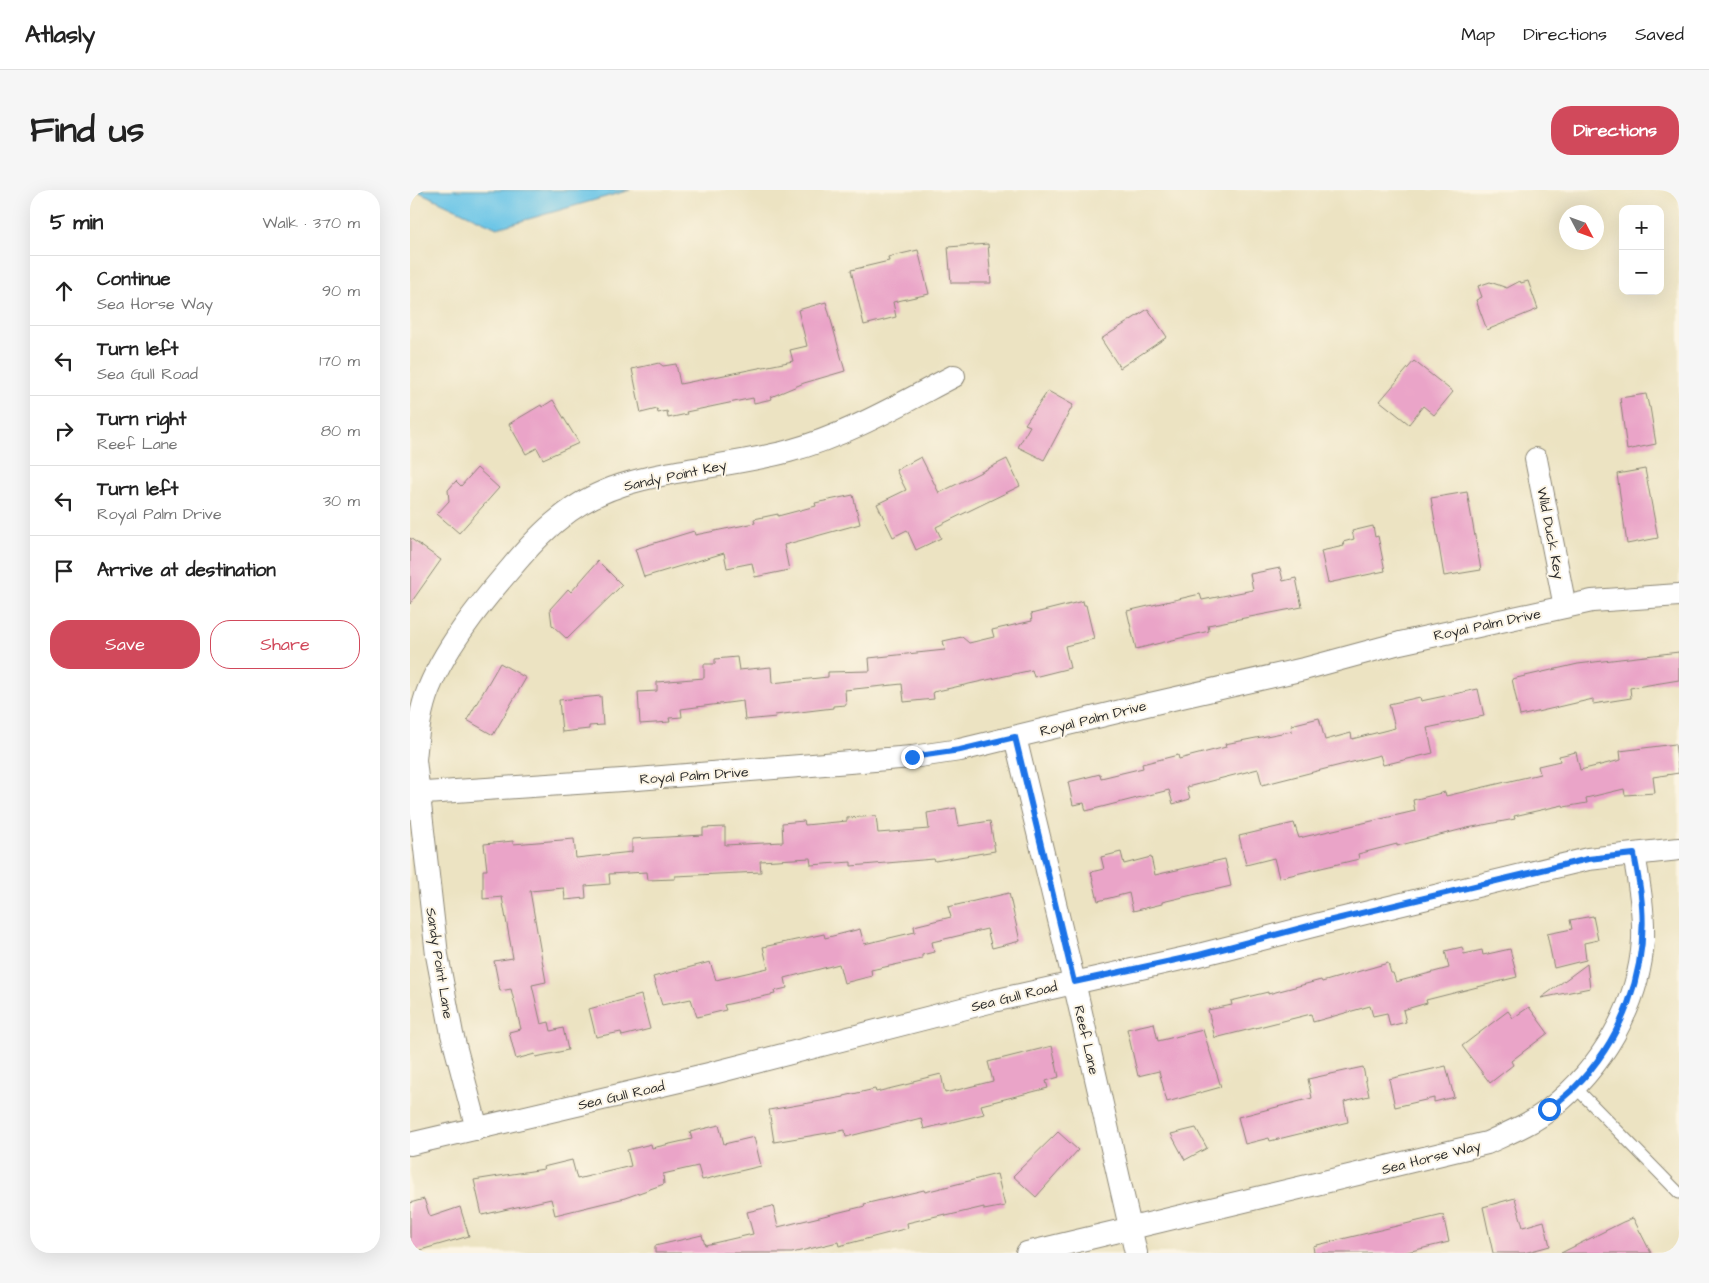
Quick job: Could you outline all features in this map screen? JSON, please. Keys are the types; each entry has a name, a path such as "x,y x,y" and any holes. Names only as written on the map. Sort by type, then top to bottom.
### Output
{"street":[{"name":"Sandy Point Key","path":"414,794 418,728 426,697 436,674 460,633 486,597 534,542 559,518 588,499 621,485 654,476 738,462 789,451 838,435 954,376"},
{"name":"Wild Duck Key","path":"1536,459 1565,607"},
{"name":"Royal Palm Drive","path":"414,794 637,779 912,757 960,750 1304,669 1400,643 1592,601 1679,595"},
{"name":"Reef Lane","path":"1015,737 1074,982 1136,1253"},
{"name":"Sandy Point Lane","path":"414,794 437,955 452,1034 477,1129"},
{"name":"Sea Gull Road","path":"410,1144 709,1074 993,1001 1199,955 1324,922 1588,859 1679,849"},
{"name":"Sea Horse Way","path":"1027,1253 1486,1143 1526,1125 1575,1087 1594,1065 1614,1036 1626,1010 1637,977 1642,942 1642,906 1634,854"}],"lane":[{"path":"1575,1087 1679,1193"}],"water":[{"path":"415,190 630,190 497,228"}],"building":[{"path":"988,244 991,283 951,283 948,247"},
{"path":"918,250 929,294 893,302 896,317 864,325 851,270 889,261 888,257"},
{"path":"1520,281 1521,283 1528,281 1538,309 1487,330 1476,300 1482,297 1478,286 1490,282 1507,288"},
{"path":"826,302 845,371 804,383 771,397 772,399 754,403 753,398 686,412 687,414 668,418 667,411 658,413 657,409 641,413 632,369 659,363 663,366 676,364 680,384 793,361 790,350 807,346 798,310"},
{"path":"1148,309 1167,337 1120,368 1101,339"},
{"path":"1414,361 1453,392 1434,415 1423,406 1409,424 1380,401"},
{"path":"1048,391 1073,405 1044,460 1018,447 1030,426 1025,424"},
{"path":"1646,394 1656,444 1627,450 1620,398"},
{"path":"553,400 579,443 543,459 537,448 526,454 509,424"},
{"path":"921,457 939,493 1007,459 1020,486 936,527 941,538 916,550 907,530 893,537 877,504 906,490 896,470"},
{"path":"477,468 499,488 459,533 437,514 449,501 448,490 456,481 461,486"},
{"path":"1645,469 1658,538 1627,544 1617,474"},
{"path":"1467,492 1481,570 1444,576 1431,498"},
{"path":"853,495 860,524 784,545 789,570 755,577 752,563 727,568 724,553 644,577 635,549 694,531 695,535 755,523 754,519 778,514 778,516 816,506 815,503"},
{"path":"1373,526 1375,537 1378,536 1385,571 1328,583 1321,551 1344,546 1343,542 1354,539 1352,531"},
{"path":"410,538 441,560 410,604"},
{"path":"598,561 622,585 567,639 552,625 550,609 568,589 571,592"},
{"path":"1280,568 1283,581 1296,578 1302,607 1208,625 1209,631 1136,649 1127,611 1200,594 1202,600 1253,590 1250,574"},
{"path":"1083,601 1084,605 1086,605 1094,639 1065,646 1070,668 1034,677 1032,670 933,692 934,699 904,702 902,684 845,690 846,705 775,715 776,717 745,720 743,701 681,709 682,717 669,718 670,722 640,724 638,692 657,691 657,682 704,678 704,664 715,664 715,659 737,657 739,670 771,667 772,683 828,677 828,672 870,671 869,658 945,650 943,641 962,637 969,643 994,637 992,630 1032,621 1031,614"},
{"path":"1679,652 1679,680 1630,688 1631,698 1593,704 1593,699 1520,716 1512,679 1578,664"},
{"path":"500,663 526,678 493,735 467,720"},
{"path":"1478,689 1484,716 1427,728 1433,753 1383,765 1380,755 1262,785 1258,769 1187,787 1190,799 1173,804 1169,790 1086,811 1084,803 1073,805 1068,782 1100,774 1101,778 1143,768 1142,764 1178,755 1179,759 1226,747 1225,744 1292,731 1291,725 1319,718 1325,740 1351,733 1352,739 1395,728 1389,704 1420,697 1421,701"},
{"path":"601,696 603,725 589,726 589,729 562,732 559,700"},
{"path":"1675,744 1679,773 1653,777 1655,793 1625,795 1624,789 1586,798 1587,803 1564,807 1563,805 1514,816 1515,819 1467,828 1397,846 1397,844 1358,854 1359,859 1279,878 1274,858 1246,865 1239,836 1294,823 1299,838 1415,811 1413,800 1445,792 1446,796 1540,774 1538,766 1560,761 1559,756 1576,752 1580,770 1621,760 1620,751"},
{"path":"956,808 959,826 990,821 995,851 935,861 934,859 851,866 851,862 811,865 810,858 760,861 761,872 675,876 675,879 648,880 647,872 609,874 610,884 585,886 586,898 565,900 564,888 530,891 546,982 532,985 541,1024 549,1022 551,1031 563,1028 568,1050 536,1057 535,1054 516,1059 509,1032 521,1029 511,989 500,991 494,961 513,958 502,897 483,899 483,870 487,870 484,844 513,841 513,844 574,839 576,858 632,852 632,839 703,835 703,828 725,827 725,845 783,842 782,823 804,821 805,825 847,821 847,818 876,816 878,833 929,829 927,813"},
{"path":"1121,852 1124,864 1151,857 1155,875 1225,859 1231,886 1162,902 1162,904 1133,911 1129,893 1098,901 1091,872 1104,869 1101,857"},
{"path":"1009,893 1020,941 992,948 987,929 932,942 934,952 922,955 922,959 871,970 872,976 844,983 839,964 785,978 787,988 774,991 775,994 724,1005 726,1010 697,1017 691,999 662,1005 653,977 710,962 716,980 768,968 763,947 824,934 825,938 860,929 864,944 915,932 914,926 951,917 948,907"},
{"path":"1593,916 1598,940 1584,943 1586,960 1554,968 1547,934 1572,929 1570,920"},
{"path":"1462,947 1464,954 1482,950 1483,955 1510,949 1517,977 1426,1000 1427,1003 1403,1010 1406,1022 1390,1026 1387,1013 1373,1016 1370,1006 1313,1022 1311,1014 1215,1038 1208,1010 1232,1005 1231,1001 1268,992 1268,994 1321,980 1322,982 1388,963 1396,982 1449,968 1445,951"},
{"path":"1587,964 1590,988 1541,998"},
{"path":"641,995 650,1029 622,1036 621,1032 596,1037 589,1009"},
{"path":"1529,1007 1548,1033 1511,1061 1513,1065 1490,1083 1462,1046 1508,1011 1513,1018"},
{"path":"1154,1023 1158,1041 1203,1030 1221,1087 1167,1102 1159,1071 1138,1076 1127,1029"},
{"path":"1052,1046 1059,1077 1046,1081 1048,1088 981,1105 984,1114 924,1129 921,1118 846,1137 845,1130 774,1142 769,1110 844,1097 875,1089 876,1092 941,1074 945,1093 993,1081 988,1062"},
{"path":"1446,1066 1454,1097 1434,1102 1434,1098 1395,1107 1389,1079"},
{"path":"1363,1067 1369,1096 1344,1102 1348,1122 1270,1141 1269,1138 1245,1144 1238,1117 1312,1098 1308,1079"},
{"path":"719,1125 724,1144 754,1137 761,1166 702,1180 698,1166 663,1174 664,1184 625,1198 555,1215 551,1199 482,1215 474,1180 544,1169 543,1167 572,1160 577,1179 631,1166 627,1150 651,1144 652,1148 692,1139 690,1132"},
{"path":"1196,1128 1207,1148 1185,1160 1171,1134"},
{"path":"1058,1132 1078,1150 1036,1197 1013,1176"},
{"path":"997,1174 1005,1206 984,1210 984,1207 907,1223 908,1228 839,1246 838,1242 792,1253 655,1253 655,1246 702,1235 705,1245 753,1234 747,1212 773,1206 778,1227 865,1206 864,1204 924,1190 925,1192"},
{"path":"1515,1198 1523,1227 1544,1221 1550,1246 1524,1253 1493,1253 1483,1207"},
{"path":"424,1199 430,1217 460,1207 469,1236 410,1253 410,1203"},
{"path":"1443,1215 1449,1242 1403,1253 1314,1253 1313,1246"},
{"path":"1633,1218 1651,1253 1561,1253 1623,1222"}],"route":[{"path":"912,757 960,750 1015,737 1074,982 1199,955 1324,922 1588,859 1634,854 1642,906 1642,942 1637,977 1626,1010 1614,1036 1594,1065 1575,1087 1549,1109"}]}
